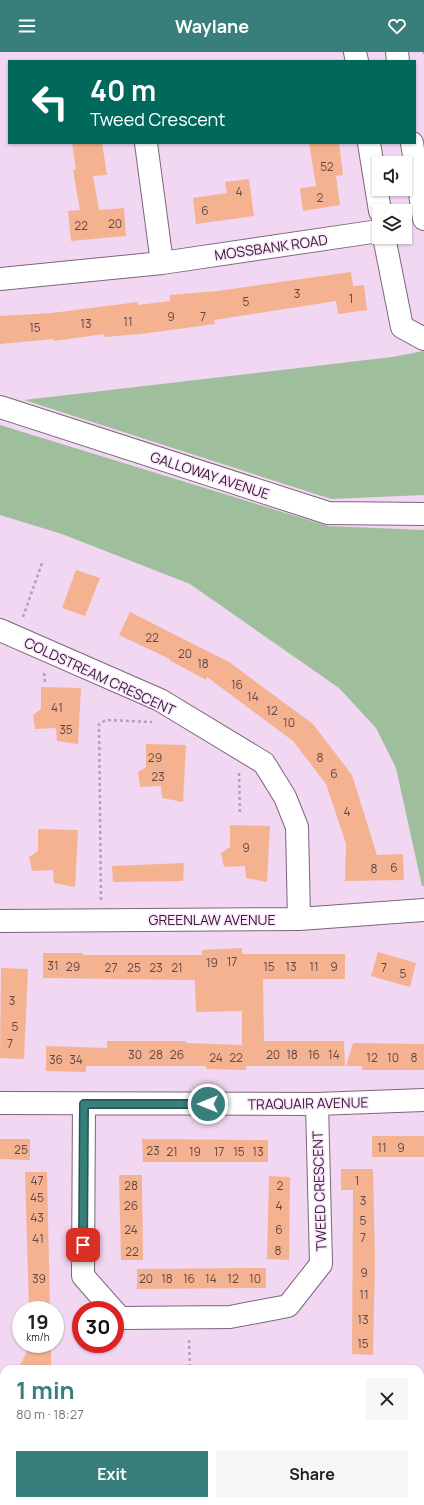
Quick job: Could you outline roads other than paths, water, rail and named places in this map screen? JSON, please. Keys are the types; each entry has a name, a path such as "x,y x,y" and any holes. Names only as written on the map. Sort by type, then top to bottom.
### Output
{"street":[{"path":"146,144 162,263"},
{"path":"370,144 379,204"},
{"path":"412,144 424,219"},
{"name":"MOSSBANK ROAD","path":"0,279 162,263 372,233"},
{"path":"385,244 402,327 424,339"},
{"name":"GALLOWAY AVENUE","path":"0,407 328,513 424,514"},
{"name":"COLDSTREAM CRESCENT","path":"8,634 160,700 169,707 264,763 285,797 297,827 299,919"},
{"name":"GREENLAW AVENUE","path":"0,921 299,919 424,910"},
{"name":"TRAQUAIR AVENUE","path":"0,1103 317,1104 424,1100"},
{"name":"TWEED CRESCENT","path":"84,1104 83,1276 105,1301"},
{"name":"TWEED CRESCENT","path":"124,1318 230,1317 288,1306 321,1264 317,1104"}]}
